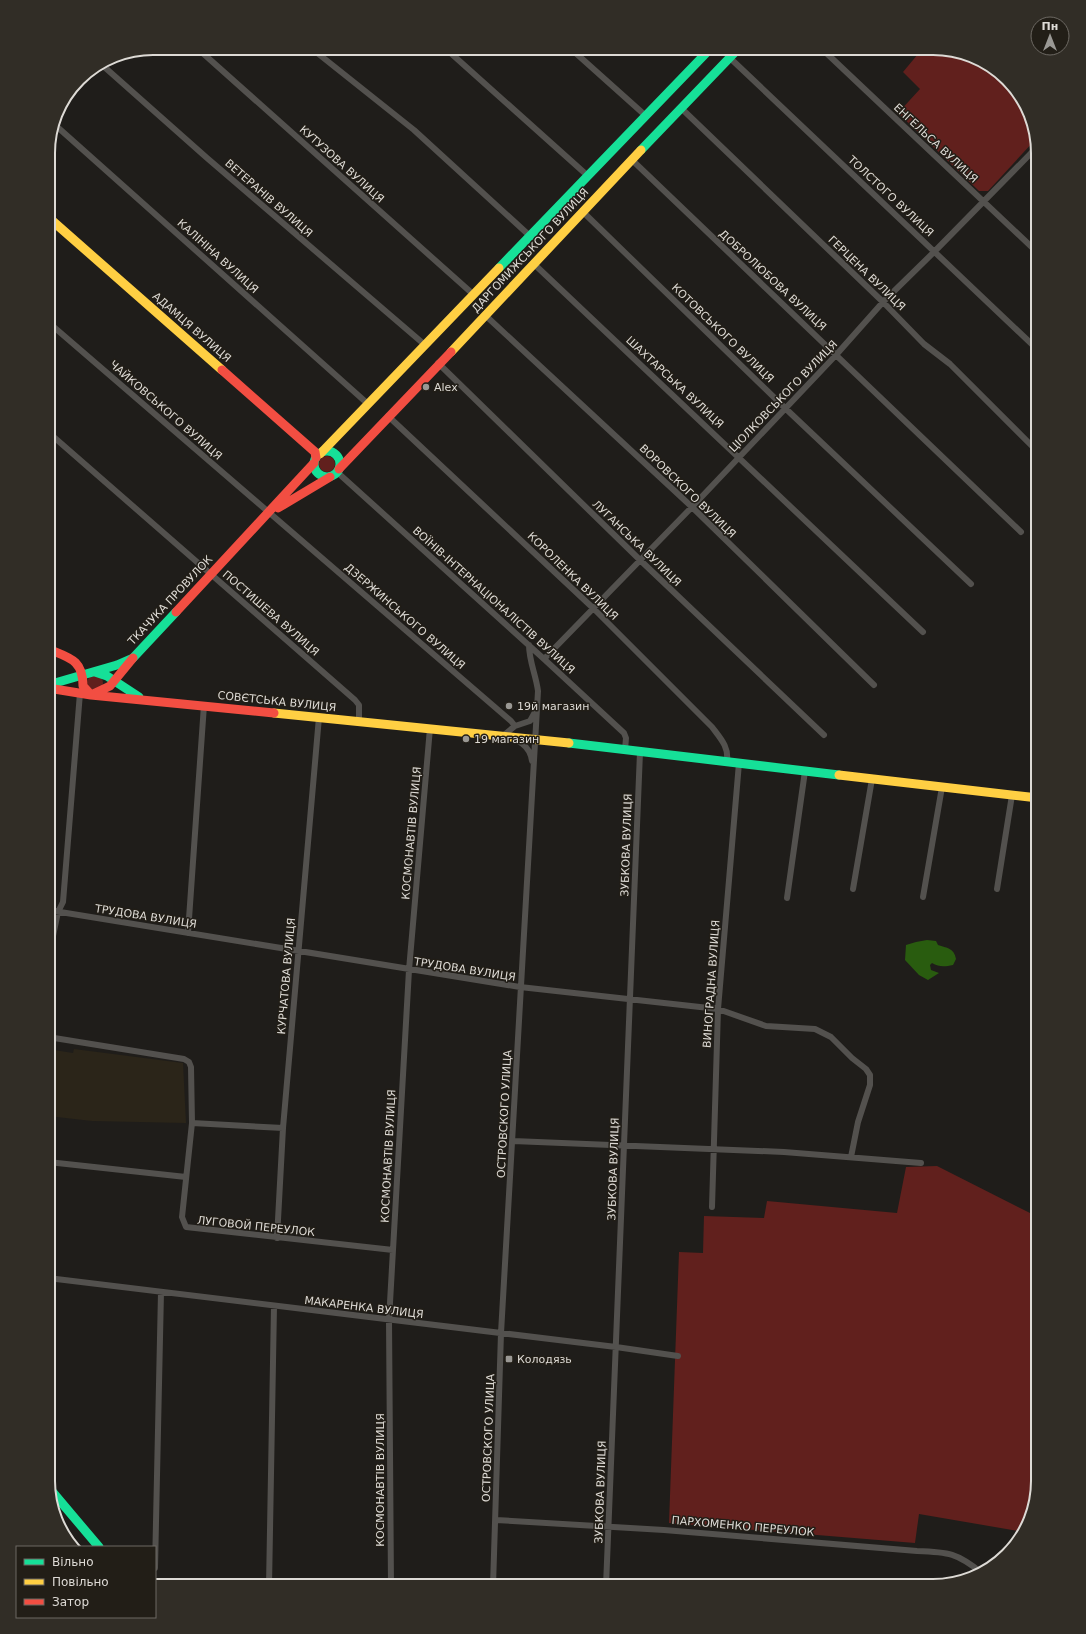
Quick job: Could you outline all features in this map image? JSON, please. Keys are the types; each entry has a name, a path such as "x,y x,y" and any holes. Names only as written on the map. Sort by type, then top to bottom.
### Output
{"street":[{"name":"КУТУЗОВА ВУЛИЦЯ","path":"205,55 474,295"},
{"path":"320,55 414,130 530,236"},
{"path":"453,55 588,176"},
{"path":"578,55 646,116"},
{"name":"ДАРГОМИЖСЬКОГО ВУЛИЦЯ","path":"270,513 335,472 438,363 486,316 582,211 733,55"},
{"name":"ЕНГЕЛЬСА ВУЛИЦЯ","path":"828,55 1031,246"},
{"name":"ДАРГОМИЖСЬКОГО ВУЛИЦЯ","path":"270,513 317,458 424,345 704,56"},
{"name":"ТОЛСТОГО ВУЛИЦЯ","path":"730,58 1031,343"},
{"name":"ВЕТЕРАНІВ ВУЛИЦЯ","path":"105,67 207,158 424,345"},
{"name":"ГЕРЦЕНА ВУЛИЦЯ","path":"681,108 883,302 924,344 950,364 1031,445"},
{"name":"КАЛІНІНА ВУЛИЦЯ","path":"58,127 368,404"},
{"name":"ЦІОЛКОВСЬКОГО ВУЛИЦЯ","path":"544,659 692,507 836,355 883,302 1031,153"},
{"name":"ДОБРОЛЮБОВА ВУЛИЦЯ","path":"632,160 1021,532"},
{"name":"КОТОВСЬКОГО ВУЛИЦЯ","path":"582,211 785,408 971,584"},
{"name":"АДАМЦЯ ВУЛИЦЯ","path":"55,223 315,452 317,458"},
{"name":"ШАХТАРСЬКА ВУЛИЦЯ","path":"534,264 739,456 923,632"},
{"name":"ВОРОВСКОГО ВУЛИЦЯ","path":"486,316 692,507 874,685"},
{"name":"ЧАЙКОВСЬКОГО ВУЛИЦЯ","path":"55,328 270,513"},
{"name":"ЛУГАНСЬКА ВУЛИЦЯ","path":"438,363 640,560 824,736"},
{"name":"КОРОЛЕНКА ВУЛИЦЯ","path":"388,416 593,608 712,728 724,743 728,754 727,762"},
{"name":"ПОСТИШЕВА ВУЛИЦЯ","path":"55,438 355,700 359,705 359,721"},
{"path":"327,452 335,454 339,461 335,472 318,474 317,458 327,452"},
{"name":"ВОЇНІВ-ІНТЕРНАЦІОНАЛІСТІВ ВУЛИЦЯ","path":"335,472 529,645 624,734 626,738 625,750"},
{"name":"ТКАЧУКА ПРОВУЛОК","path":"55,684 118,665 133,658 210,574 270,513"},
{"name":"ДЗЕРЖИНСЬКОГО ВУЛИЦЯ","path":"270,513 515,726"},
{"name":"ОСТРОВСКОГО УЛИЦА","path":"493,1579 501,1333 537,709 536,676 529,654 529,645"},
{"path":"55,652 73,662 82,670 82,687 91,695 104,691 115,681 133,658"},
{"path":"94,671 102,673 126,690 144,699"},
{"name":"СОВЄТСЬКА ВУЛИЦЯ","path":"55,688 91,695 144,699 504,736 1031,797"},
{"path":"55,926 58,912 63,902 80,693"},
{"path":"188,933 204,705"},
{"path":"533,769 528,748 517,741 504,736 515,726 530,721 537,709"},
{"name":"КУРЧАТОВА ВУЛИЦЯ","path":"278,1238 282,1128 319,717"},
{"name":"КОСМОНАВТІВ ВУЛИЦЯ","path":"390,1579 389,1320 409,970 430,728"},
{"name":"ЗУБКОВА ВУЛИЦЯ","path":"606,1579 640,752"},
{"name":"ВИНОГРАДНА ВУЛИЦЯ","path":"712,1207 718,1009 739,764"},
{"path":"786,898 805,771"},
{"path":"853,889 872,779"},
{"path":"923,897 942,787"},
{"path":"997,889 1012,795"},
{"name":"ТРУДОВА ВУЛИЦЯ","path":"55,911 520,988 718,1009 766,1026 815,1030 831,1037 866,1069 870,1075 870,1085 858,1122 851,1157"},
{"name":"ЛУГОВОЙ ПЕРЕУЛОК","path":"55,1038 184,1059 189,1062 191,1067 192,1123 182,1218 186,1227 393,1250"},
{"path":"192,1123 282,1128"},
{"path":"512,1141 714,1149 851,1157 921,1163"},
{"path":"55,1163 186,1177"},
{"name":"МАКАРЕНКА ВУЛИЦЯ","path":"55,1279 616,1347 678,1356"},
{"path":"155,1546 161,1292"},
{"path":"269,1579 274,1306"},
{"path":"57,1498 98,1546"},
{"name":"ПАРХОМЕНКО ПЕРЕУЛОК","path":"496,1520 609,1526 917,1552 944,1552 958,1556 976,1569"}],"shaded area":[{"path":"917,55 940,55 952,57 971,62 982,68 993,75 1011,93 1018,104 1028,127 1030,145 988,191 979,191 898,113 920,89 903,72"},
{"path":"327,456 334,461 335,464 330,471 327,472 320,467 319,464 324,457"},
{"path":"95,675 101,677 103,683 101,689 95,691 89,689 87,683 89,677"},
{"path":"927,940 936,941 938,945 950,949 954,953 956,959 953,965 950,966 939,966 932,963 930,965 931,970 939,973 928,980 919,975 905,960 906,945"},
{"path":"74,1049 183,1063 186,1123 92,1121 55,1117 55,1050 73,1053"},
{"path":"937,1166 1031,1213 1031,1481 1028,1507 1017,1531 919,1514 915,1543 669,1523 679,1252 703,1253 704,1216 764,1218 767,1201 897,1213 906,1167"}],"traffic: fast":[{"path":"499,268 704,55"},
{"path":"641,150 732,55"},
{"path":"327,451 336,455 340,464 336,473 327,477 318,473 314,464 318,455 327,451"},
{"path":"55,683 117,665 133,658 176,612"},
{"path":"95,672 107,676 139,697"},
{"path":"569,743 839,775"},
{"path":"56,1497 98,1546"}],"traffic: slow":[{"path":"451,352 641,150"},
{"path":"55,223 222,370"},
{"path":"320,454 499,268"},
{"path":"274,713 569,743"},
{"path":"839,775 1031,797"}],"traffic: jam":[{"path":"339,469 451,352"},
{"path":"222,370 315,452 316,458"},
{"path":"176,612 314,463"},
{"path":"278,508 330,477"},
{"path":"55,652 69,658 78,665 81,671 83,686 91,695 110,686 133,658"},
{"path":"55,689 91,695 274,713"}],"place":[{"name":"Alex","path":"426,387"},
{"name":"19й магазин","path":"509,706"},
{"name":"19 магазин","path":"466,739"},
{"name":"Колодязь","path":"509,1359"}]}
